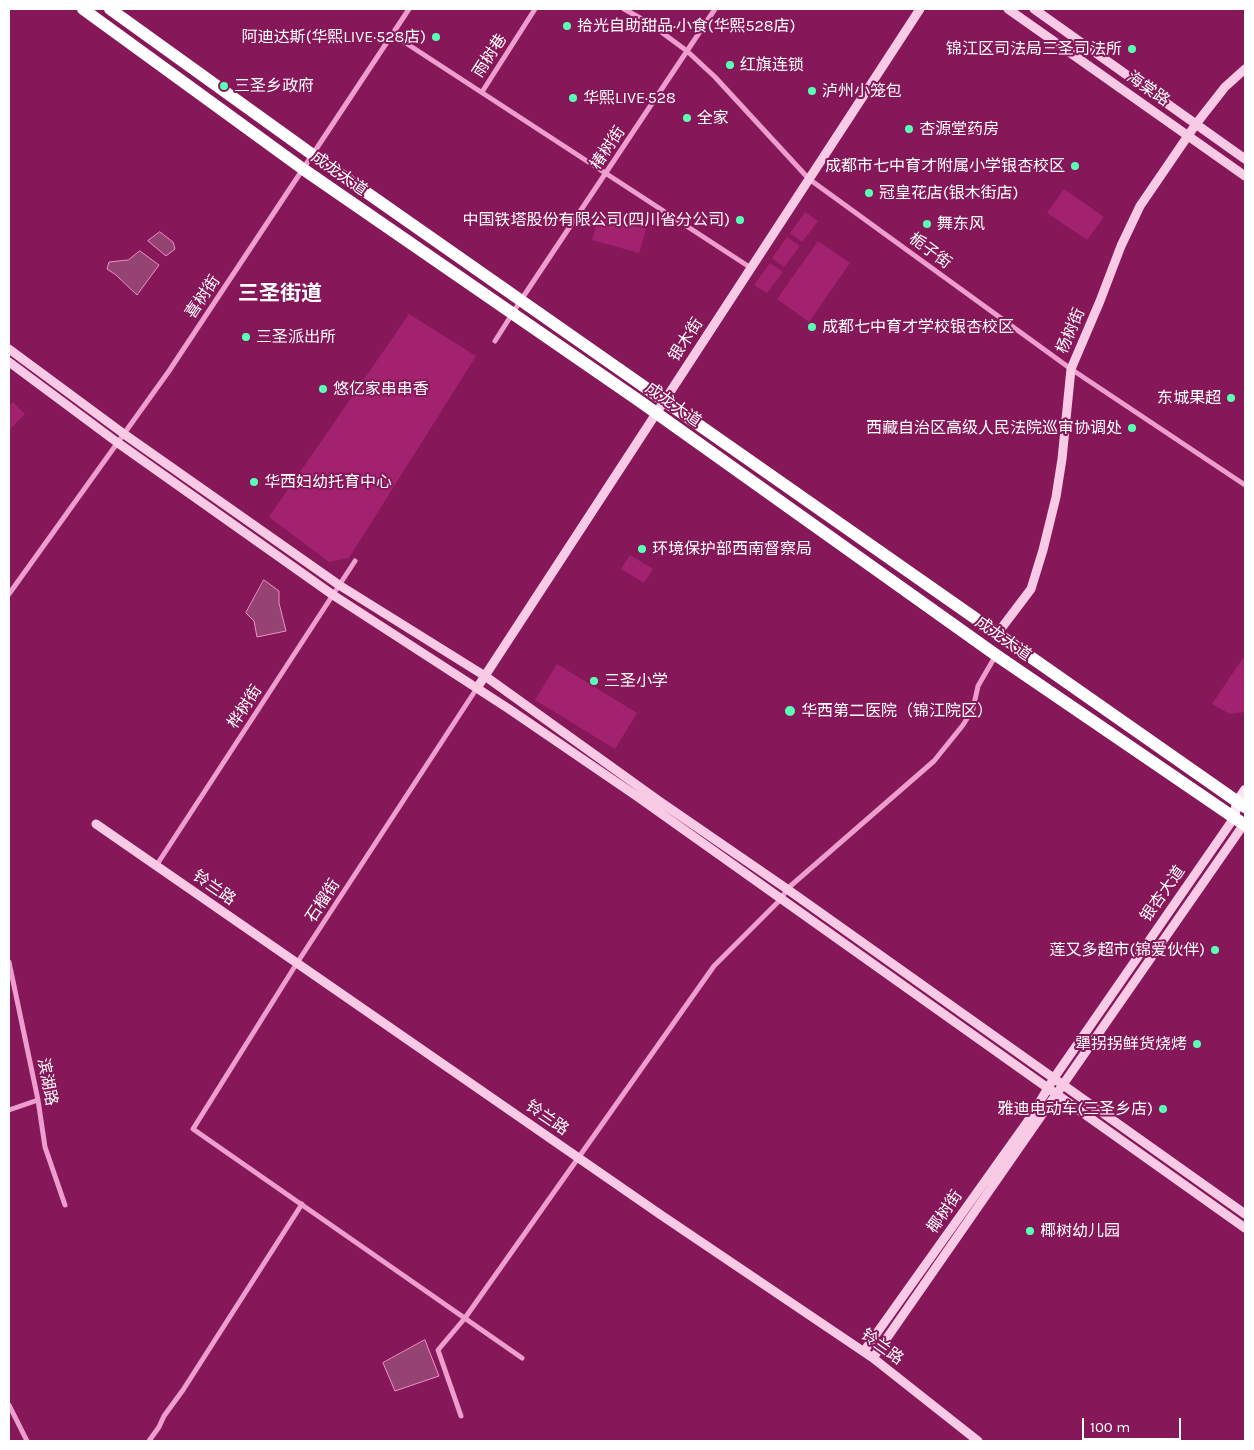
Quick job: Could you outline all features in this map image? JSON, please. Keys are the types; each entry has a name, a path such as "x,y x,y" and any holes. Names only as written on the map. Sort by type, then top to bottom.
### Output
{"highway":[{"name":"成龙大道","path":"83,9 303,169 656,413 996,655 1242,822"},
{"name":"成龙大道","path":"110,9 313,155 1241,804"}],"main road":[{"name":"银杏大道","path":"1242,822 1241,804 1245,790"}],"street":[{"name":"喜树街","path":"9,594 169,371 409,9"},
{"name":"雨树巷","path":"482,92 535,9"},
{"name":"栀子街","path":"624,9 649,23 715,76 809,179 1071,369 1245,486"},
{"name":"椿树街","path":"521,300 715,9"},
{"name":"银木街","path":"477,688 920,9"},
{"name":"海棠路","path":"1008,9 1245,176"},
{"name":"海棠路","path":"1034,9 1245,159"},
{"path":"392,34 751,268"},
{"name":"杨树街","path":"997,634 1031,589 1056,496 1062,459 1071,369 1121,246 1140,206 1188,135 1225,87 1245,69"},
{"path":"496,341 521,300"},
{"path":"9,348 124,434 339,585 485,676 1245,1214"},
{"path":"9,362 333,595 477,688 635,796 1245,1228"},
{"name":"桦树街","path":"156,866 355,561"},
{"path":"461,1416 438,1350 465,1318 714,966 781,899 787,890 934,761 963,725 973,709 978,686 996,655"},
{"name":"石榴街","path":"302,1204 193,1129 297,963 477,688"},
{"name":"银杏大道","path":"1048,1088 1242,822"},
{"name":"银杏大道","path":"1056,1094 1242,822"},
{"name":"铃兰路","path":"96,824 578,1157 864,1351 978,1441"},
{"name":"滨湖路","path":"9,962 38,1100 45,1147 65,1204"},
{"name":"椰树街","path":"864,1351 1030,1118 1048,1088"},
{"name":"椰树街","path":"873,1358 1056,1094"},
{"path":"9,1110 38,1100"},
{"path":"149,1441 302,1204 522,1358"},
{"path":"9,1405 27,1441"}],"shaded area":[{"path":"1064,189 1104,217 1087,240 1047,213"},
{"path":"805,212 818,221 802,242 790,233"},
{"path":"599,216 646,229 639,253 592,240"},
{"path":"160,232 173,242 175,249 166,256 148,241"},
{"path":"787,237 800,246 784,267 772,258"},
{"path":"818,241 850,263 809,322 777,299"},
{"path":"140,251 159,265 137,295 107,269 109,262 128,260"},
{"path":"770,263 783,272 767,293 754,285"},
{"path":"409,314 476,356 349,558 329,562 269,517"},
{"path":"13,402 25,414 9,430 9,406"},
{"path":"630,555 653,569 644,583 621,569"},
{"path":"264,580 279,591 279,603 286,631 257,637 254,621 246,613"},
{"path":"1245,655 1245,712 1230,714 1212,704"},
{"path":"557,664 637,713 615,749 535,700"},
{"path":"425,1340 439,1376 395,1391 383,1363"}],"place":[{"name":"拾光自助甜品·小食(华熙528店)","path":"567,26"},
{"name":"阿迪达斯(华熙LIVE·528店)","path":"436,37"},
{"name":"锦江区司法局三圣司法所","path":"1132,49"},
{"name":"红旗连锁","path":"730,65"},
{"name":"三圣乡政府","path":"224,86"},
{"name":"泸州小笼包","path":"812,91"},
{"name":"华熙LIVE·528","path":"573,98"},
{"name":"全家","path":"687,118"},
{"name":"杏源堂药房","path":"909,129"},
{"name":"成都市七中育才附属小学银杏校区","path":"1075,166"},
{"name":"冠皇花店(银木街店)","path":"869,193"},
{"name":"中国铁塔股份有限公司(四川省分公司)","path":"740,220"},
{"name":"舞东风","path":"927,224"},
{"name":"成都七中育才学校银杏校区","path":"812,327"},
{"name":"三圣派出所","path":"246,337"},
{"name":"悠亿家串串香","path":"323,389"},
{"name":"东城果超","path":"1231,398"},
{"name":"西藏自治区高级人民法院巡审协调处","path":"1132,428"},
{"name":"华西妇幼托育中心","path":"254,482"},
{"name":"环境保护部西南督察局","path":"642,549"},
{"name":"三圣小学","path":"594,681"},
{"name":"华西第二医院（锦江院区）","path":"790,711"},
{"name":"莲又多超市(锦爱伙伴)","path":"1215,950"},
{"name":"犟拐拐鲜货烧烤","path":"1197,1044"},
{"name":"雅迪电动车(三圣乡店)","path":"1163,1109"},
{"name":"椰树幼儿园","path":"1030,1231"}],"district":[{"name":"三圣街道","path":"280,294"}]}
